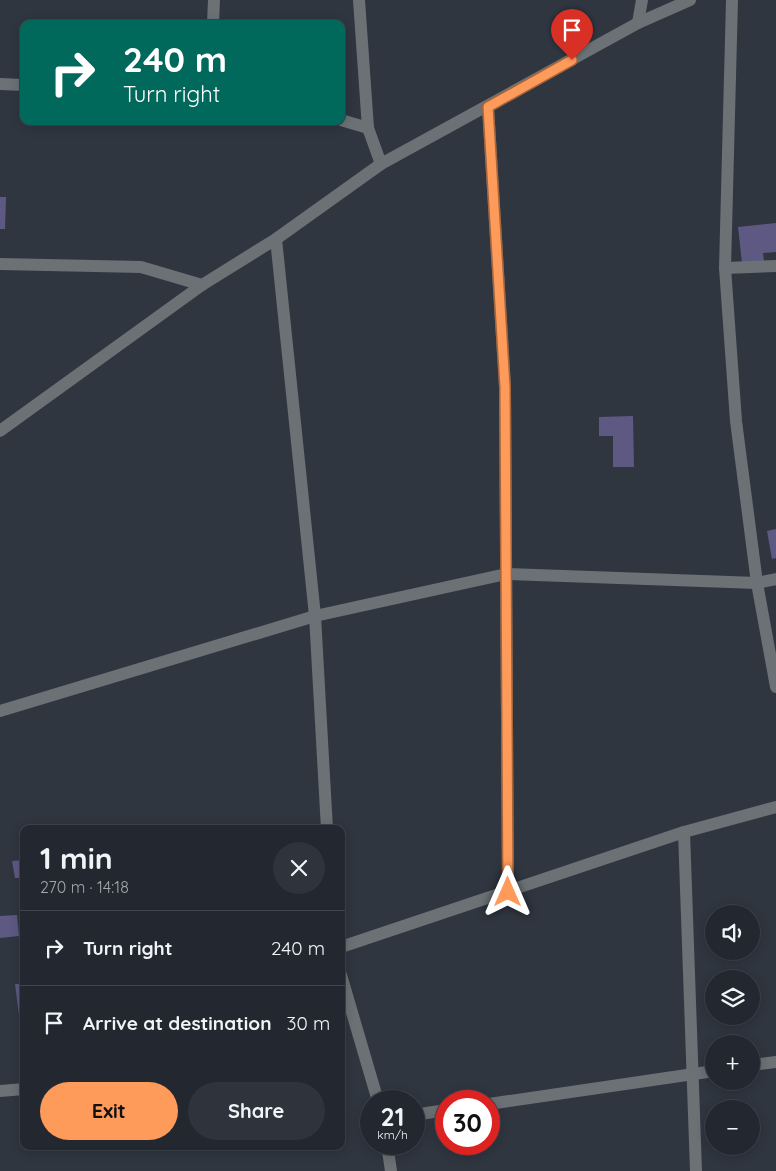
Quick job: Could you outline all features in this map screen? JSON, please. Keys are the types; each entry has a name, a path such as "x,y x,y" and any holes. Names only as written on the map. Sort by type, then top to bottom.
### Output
{"street":[{"path":"214,0 214,20"},
{"path":"359,0 368,128 382,164"},
{"path":"638,23 642,0"},
{"path":"0,431 202,285 276,240 382,164 638,23 690,0"},
{"path":"732,0 725,268 736,421 757,583 776,687"},
{"path":"0,84 20,85"},
{"path":"488,107 505,387 508,892"},
{"path":"345,121 368,128"},
{"path":"276,240 315,616 327,825"},
{"path":"0,264 140,267 202,285"},
{"path":"725,268 776,266"},
{"path":"0,711 315,616 506,574 757,583 776,579"},
{"path":"345,946 684,832 776,807"},
{"path":"684,832 696,1171"},
{"path":"345,994 375,1090"},
{"path":"760,1064 776,1062"},
{"path":"500,1102 705,1072"},
{"path":"0,1092 20,1090"},
{"path":"389,1155 391,1171"}],"building":[{"path":"0,197 6,197 5,229 0,229"},
{"path":"776,223 776,252 763,253 764,261 742,263 738,227"},
{"path":"633,416 634,467 613,467 613,436 599,436 599,417"},
{"path":"776,529 776,558 772,559 767,531"},
{"path":"20,860 20,878 15,878 12,861"},
{"path":"17,915 19,936 0,938 0,916"},
{"path":"15,984 20,984 19,1015"}],"route":[{"path":"508,892 505,387 488,107 572,60"}]}
